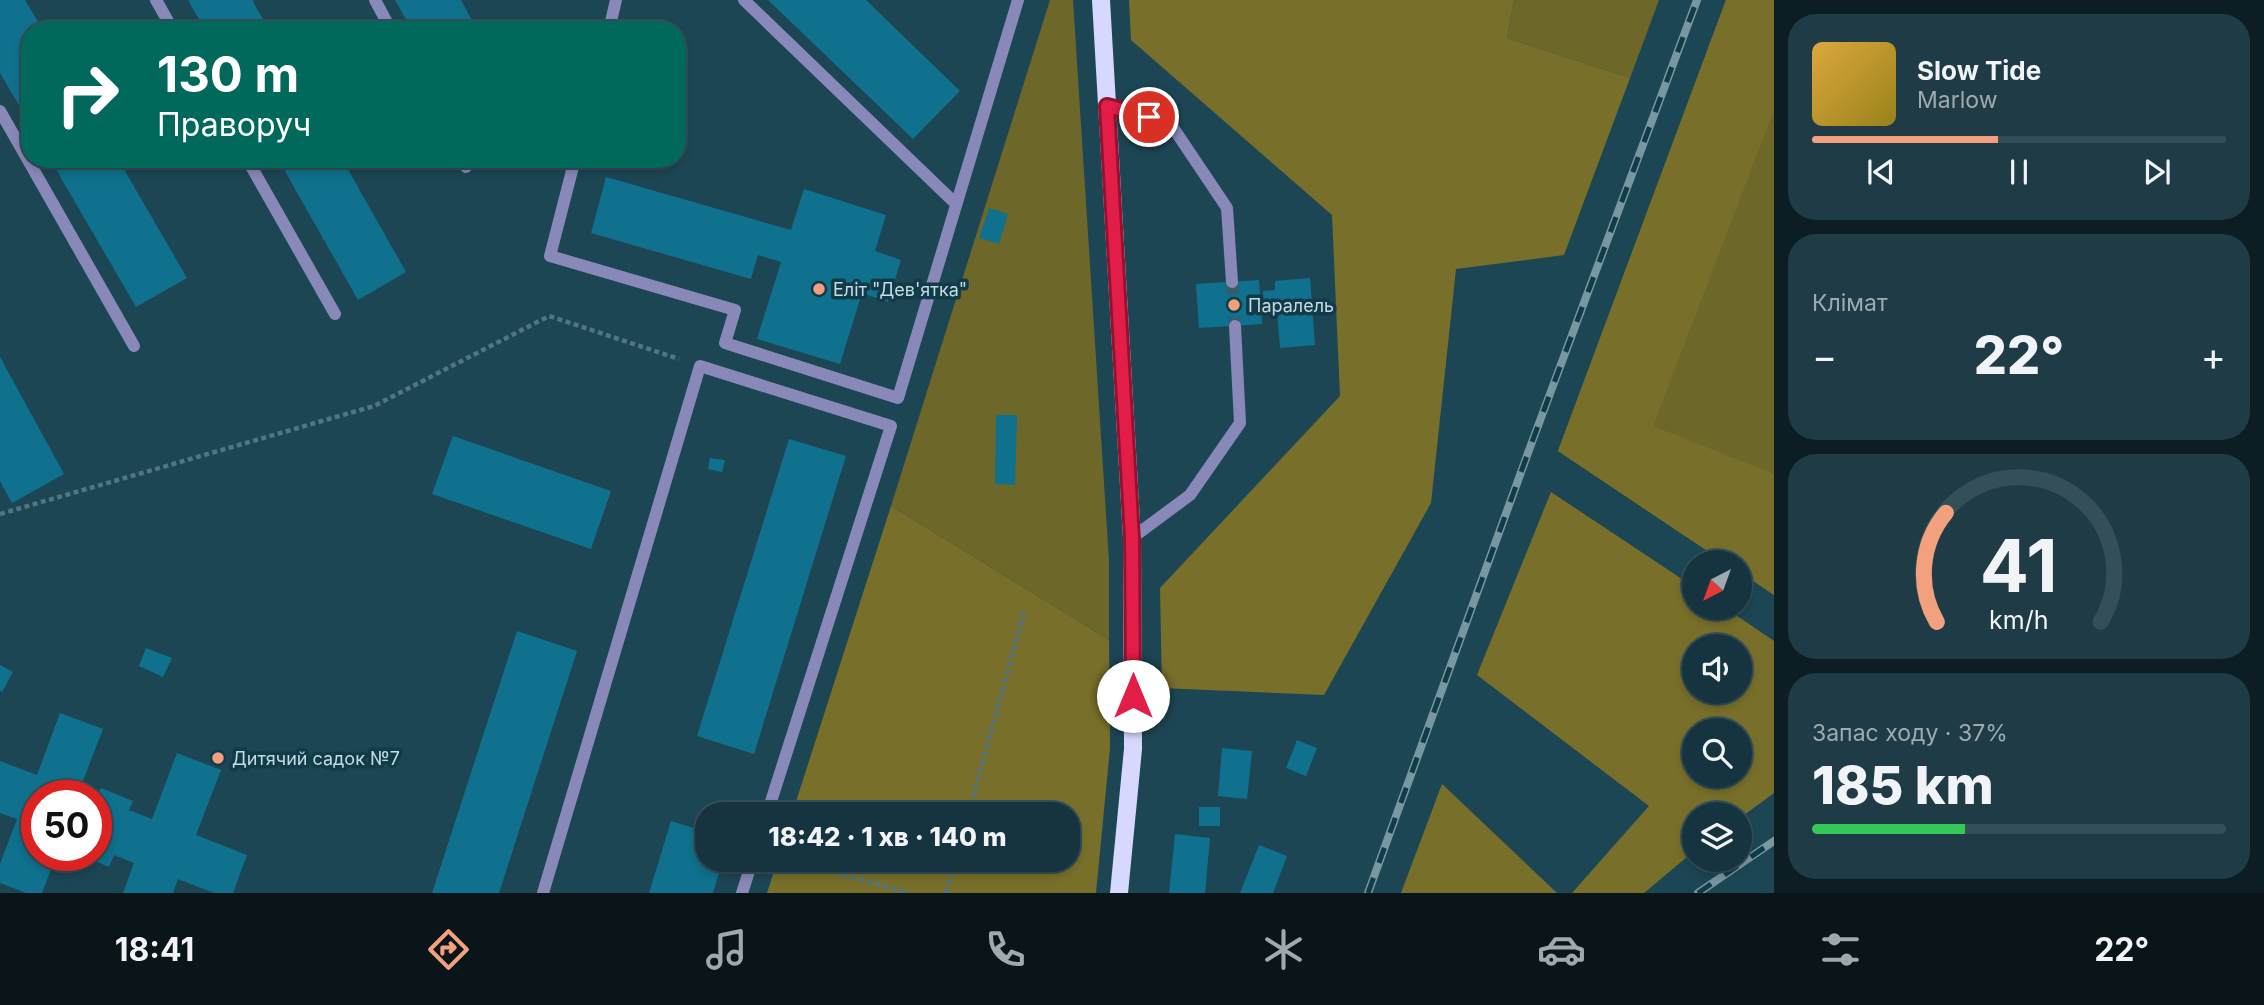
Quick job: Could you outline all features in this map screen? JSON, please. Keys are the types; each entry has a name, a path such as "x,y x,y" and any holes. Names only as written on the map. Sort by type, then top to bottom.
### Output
{"main road":[{"path":"1101,0 1132,538 1133,749 1119,893"}],"lane":[{"path":"156,0 168,21"},
{"path":"375,0 386,21"},
{"path":"610,21 616,0"},
{"path":"744,0 956,204"},
{"path":"573,168 551,256 735,310 725,343 898,398 1018,0"},
{"path":"1107,106 1170,123 1227,208 1232,282"},
{"path":"0,111 21,148"},
{"path":"33,168 134,346"},
{"path":"252,168 335,314"},
{"path":"1132,538 1190,495 1241,423 1235,326"},
{"path":"543,893 700,366 891,426 771,802"},
{"path":"742,893 749,872"}],"path":[{"path":"0,514 374,406 549,316 700,366"},
{"path":"971,802 1024,612"},
{"path":"835,872 909,893"},
{"path":"946,893 952,872"}],"shaded area":[{"path":"1050,0 1073,0 1109,561 1109,640 891,506"},
{"path":"1129,0 1514,0 1507,38 1630,78 1564,255 1456,269 1431,503 1324,695 1162,688 1160,588 1340,396 1332,215 1131,40"},
{"path":"1514,0 1659,0 1630,78 1507,38"},
{"path":"1726,0 1774,0 1774,595 1752,580 1752,550 1706,550 1558,451"},
{"path":"1726,0 1774,0 1774,110 1653,426 1774,474 1774,595 1752,580 1752,550 1706,550 1558,451"},
{"path":"1551,492 1682,579 1682,620 1743,620 1774,641 1774,793 1752,809 1752,802 1682,802 1682,861 1644,893 1572,893 1649,806 1477,675"},
{"path":"891,506 1109,640 1110,748 1096,893 767,893 774,872 1080,872 1080,802 796,802"},
{"path":"1442,784 1557,893 1401,893"}],"building":[{"path":"0,0 25,0 38,21 21,21 21,109 0,73"},
{"path":"188,0 252,0 264,21 200,21"},
{"path":"395,0 461,0 472,21 407,21"},
{"path":"768,0 866,0 960,91 913,139"},
{"path":"55,168 123,168 187,278 136,307"},
{"path":"283,168 347,168 406,272 358,300"},
{"path":"606,177 791,230 804,189 886,215 875,251 901,260 888,302 862,293 840,364 757,339 781,262 758,255 751,279 591,233"},
{"path":"989,208 1008,214 999,244 979,238"},
{"path":"1310,278 1315,345 1280,348 1277,311 1264,312 1263,291 1275,290 1275,281"},
{"path":"1259,280 1262,324 1199,328 1196,284"},
{"path":"0,357 64,474 12,503 0,481"},
{"path":"996,415 1017,415 1015,485 995,484"},
{"path":"453,436 611,491 591,549 432,494"},
{"path":"789,439 846,456 754,754 697,736"},
{"path":"710,458 725,460 722,472 708,469"},
{"path":"517,631 577,651 499,893 432,893"},
{"path":"146,648 172,658 163,677 139,666"},
{"path":"0,665 13,672 2,692 0,691"},
{"path":"60,713 103,729 83,780 21,780 21,871 50,871 42,893 26,893 0,883 0,864 17,819 0,813 0,761 37,775"},
{"path":"1297,740 1317,748 1306,776 1286,768"},
{"path":"1222,748 1252,751 1247,799 1218,796"},
{"path":"177,753 221,770 196,835 247,855 233,893 214,893 178,879 173,893 123,893 134,863 114,855 112,860 112,792 133,801 129,810 152,819"},
{"path":"1199,807 1220,807 1220,826 1199,826"},
{"path":"671,821 695,828 695,872 719,872 713,893 649,893"},
{"path":"1175,834 1210,838 1205,893 1169,893"},
{"path":"1259,845 1287,856 1273,893 1240,893"}],"tunnel":[{"path":"1232,282 1235,326"}],"railway":[{"path":"1368,893 1697,0"},
{"path":"1698,893 1774,841"}],"place":[{"name":"Еліт \"Дев'ятка\"","path":"819,289"},
{"name":"Паралель","path":"1234,305"},
{"name":"Дитячий садок №7","path":"218,758"}],"route":[{"path":"1133,696 1132,538 1107,106 1149,117"}]}
